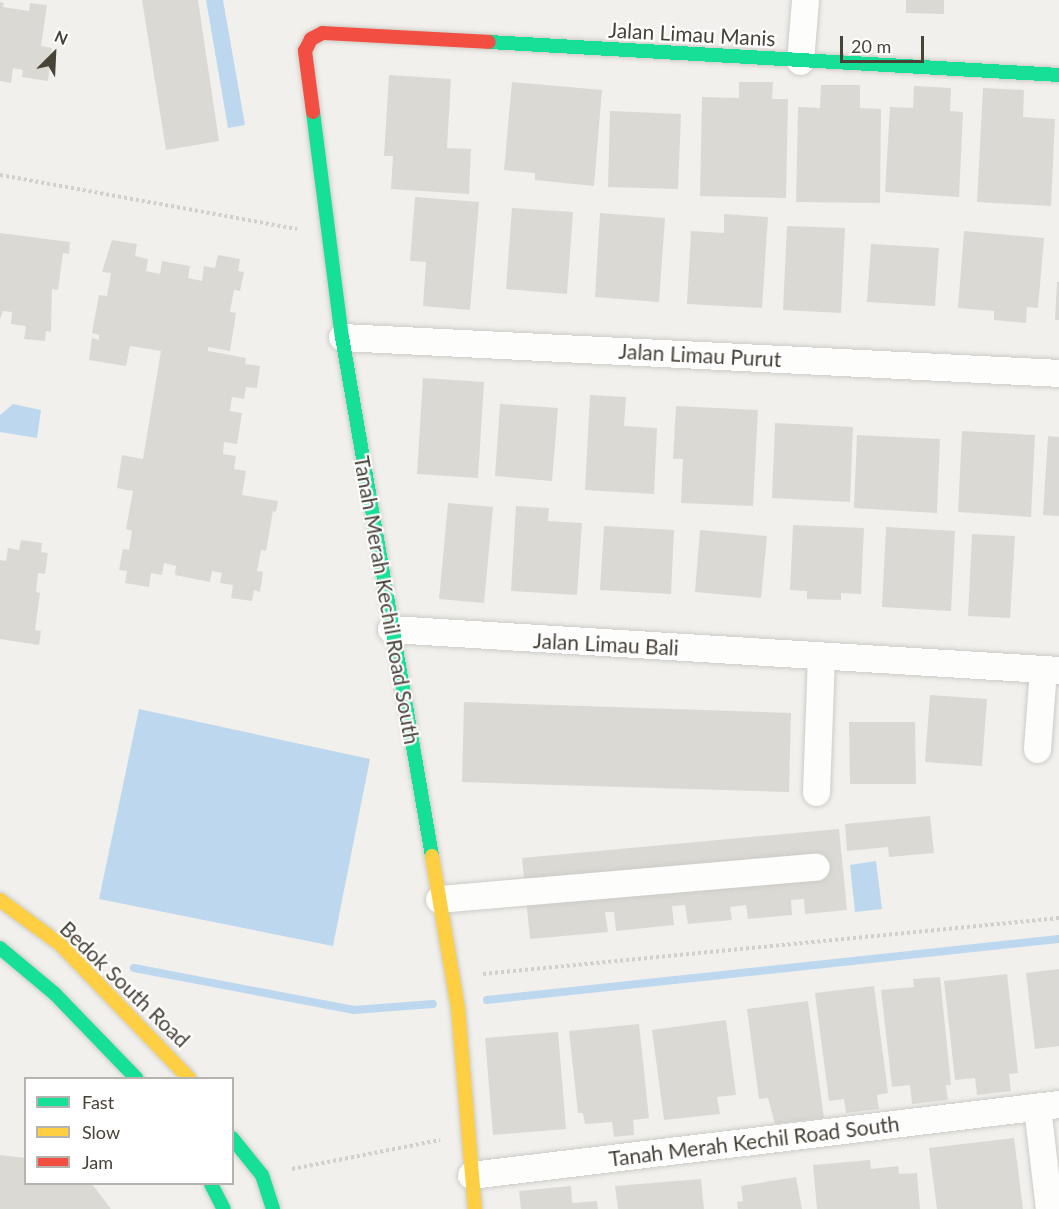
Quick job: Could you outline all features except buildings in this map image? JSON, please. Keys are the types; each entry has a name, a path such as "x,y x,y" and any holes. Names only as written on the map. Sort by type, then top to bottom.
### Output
{"street":[{"path":"800,61 805,0"},
{"name":"Jalan Limau Manis","path":"323,33 1059,75"},
{"name":"Tanah Merah Kechil Road South","path":"323,33 311,39 305,51 331,235 342,337 458,1008 466,1136 475,1209"},
{"name":"Jalan Limau Purut","path":"342,337 1059,373"},
{"name":"Jalan Limau Bali","path":"391,629 1051,669 1037,749"},
{"path":"816,792 821,656"},
{"path":"439,899 816,867"},
{"name":"Bedok South Road","path":"0,900 60,944 188,1077"},
{"path":"0,948 56,994 135,1077"},
{"path":"1048,1105 1049,1209"},
{"name":"Tanah Merah Kechil Road South","path":"471,1175 1048,1105"},
{"path":"234,1141 261,1175 273,1209"},
{"path":"212,1185 224,1209"}],"path":[{"path":"0,175 331,235"},
{"path":"453,979 1059,918"},
{"path":"261,1175 466,1136"}],"water":[{"path":"206,0 223,0 245,125 228,128"},
{"path":"13,404 41,410 37,438 0,432 0,415"},
{"path":"139,709 370,759 333,946 99,899"},
{"path":"876,861 882,909 855,912 850,865"}],"waterway":[{"path":"487,1000 1059,939"},
{"path":"134,968 354,1010 433,1004"}],"traffic: fast":[{"path":"489,42 1059,75"},
{"path":"313,112 342,337 432,856"},
{"path":"0,948 55,994 135,1077"},
{"path":"234,1140 262,1175 273,1209"},
{"path":"212,1185 224,1209"}],"traffic: slow":[{"path":"432,856 458,1008 475,1209"},
{"path":"0,900 60,944 188,1077"}],"traffic: jam":[{"path":"313,112 305,51 311,39 323,33 489,42"}]}
